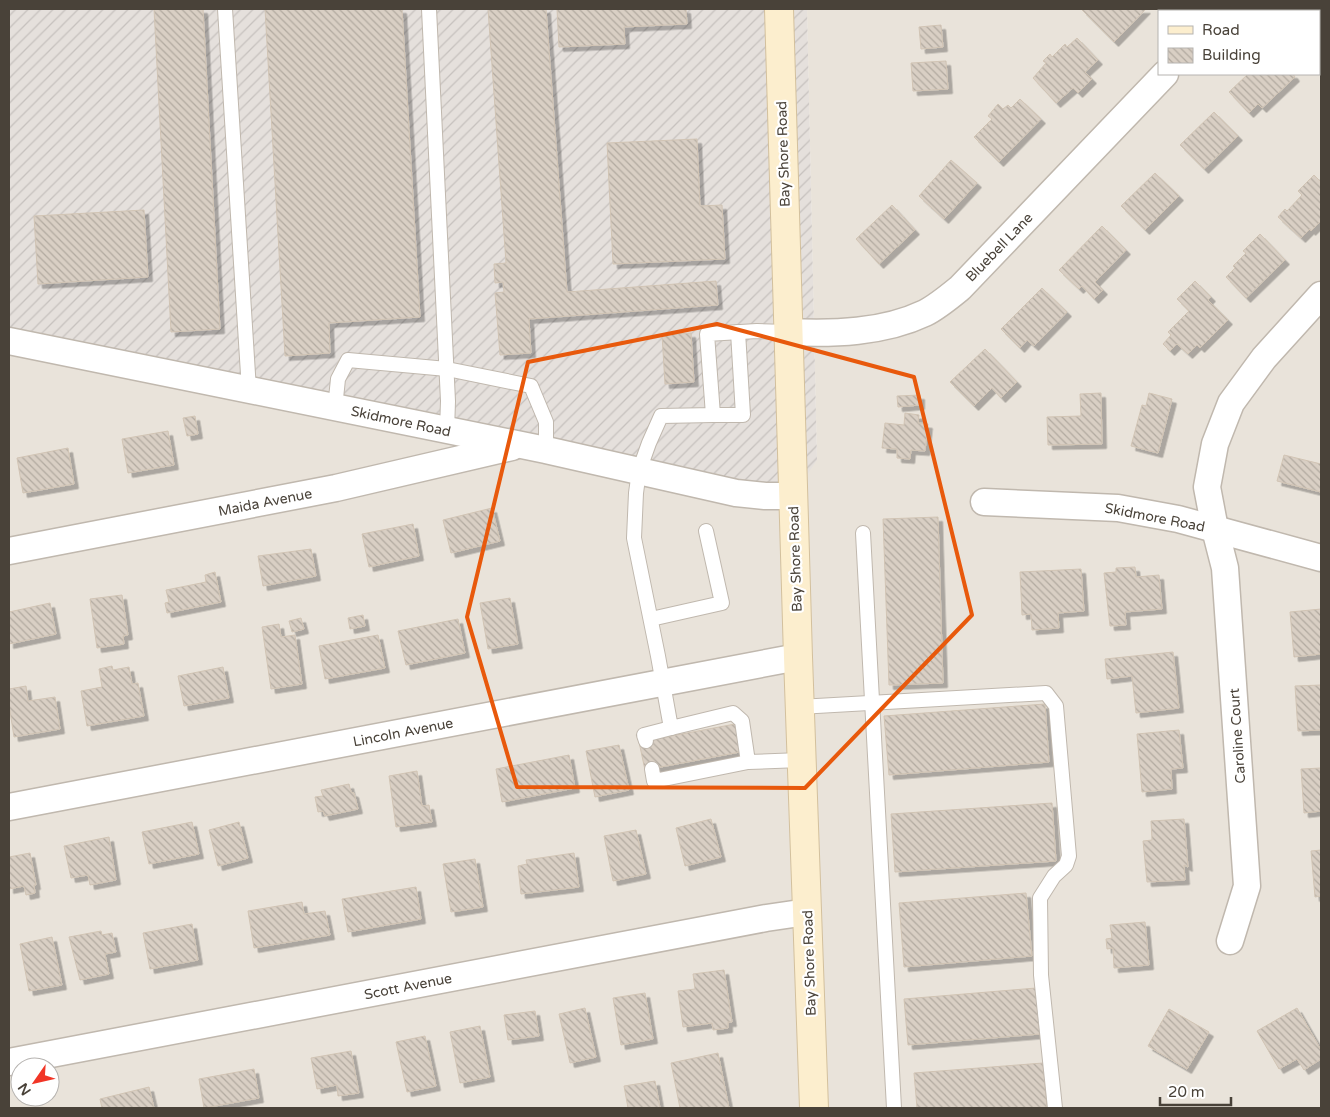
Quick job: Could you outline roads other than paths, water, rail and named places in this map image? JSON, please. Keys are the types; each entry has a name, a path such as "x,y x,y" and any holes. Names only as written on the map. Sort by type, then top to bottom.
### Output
{"main road":[{"name":"Bay Shore Road","path":"779,9 799,707 814,1108"}],"street":[{"name":"Bluebell Lane","path":"788,332 830,332 890,326 926,312 938,304 960,288 1164,75"},
{"name":"Caroline Court","path":"1230,941 1247,886 1225,568 1207,487 1215,444 1231,403 1264,358 1321,295"},
{"name":"Skidmore Road","path":"9,341 546,450 736,493 793,496"},
{"name":"Maida Avenue","path":"9,551 336,488 520,445"},
{"name":"Skidmore Road","path":"984,502 1118,508 1178,519 1321,558"},
{"name":"Lincoln Avenue","path":"9,806 798,656"},
{"name":"Scott Avenue","path":"9,1062 766,918 807,912"}],"lane":[{"path":"225,9 249,390"},
{"path":"429,9 447,369 447,431"},
{"path":"713,415 707,334 757,331 788,332"},
{"path":"677,730 662,682 634,538 639,471 661,416 743,415 738,332"},
{"path":"334,408 338,379 348,360 447,369 531,386 546,422 546,450"},
{"path":"651,619 722,603 706,531"},
{"path":"863,532 894,1108"},
{"path":"799,707 1046,693 1056,706 1069,856 1066,865 1054,876 1040,898 1041,975 1055,1108"},
{"path":"646,741 644,735 708,724 733,714 742,721 748,762"},
{"path":"652,769 654,781 671,771 716,763 801,760"}]}
